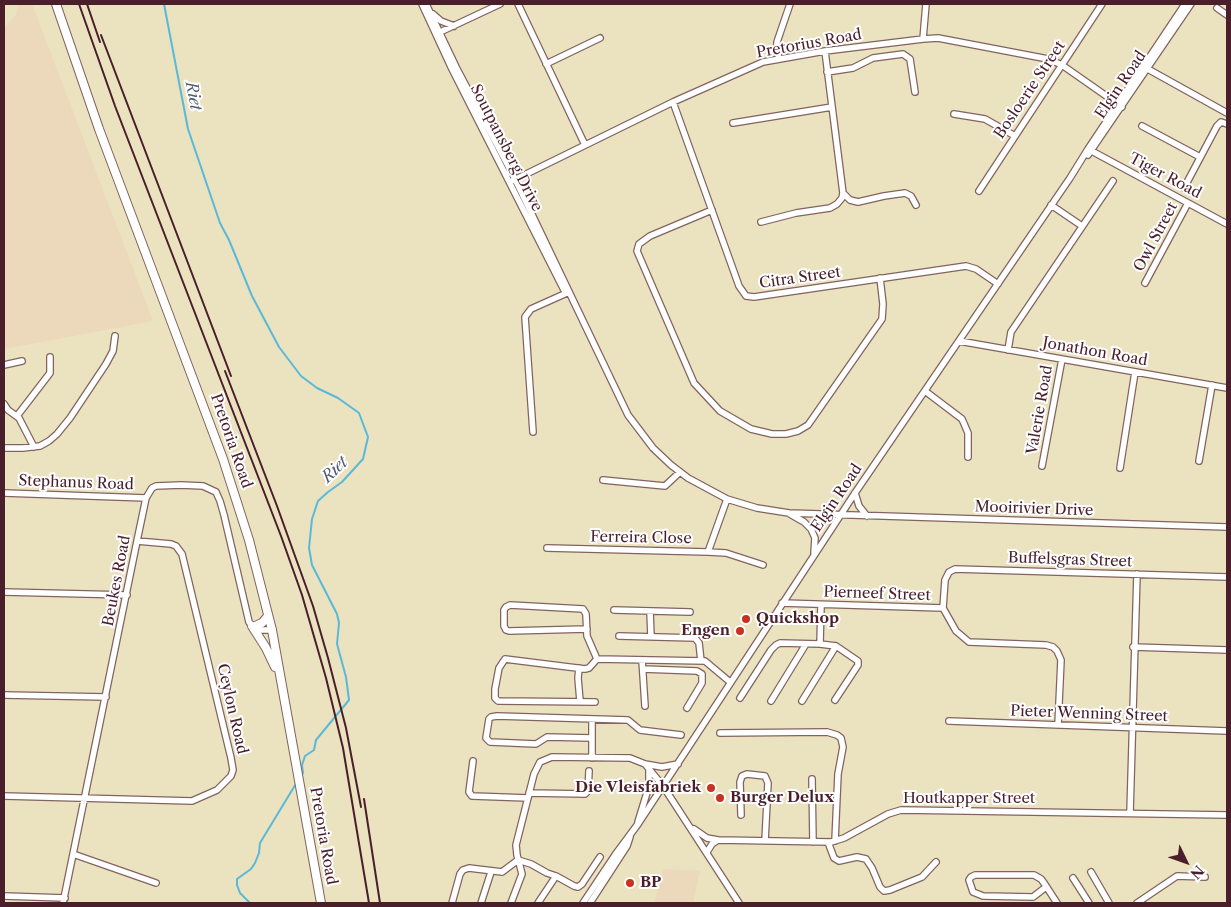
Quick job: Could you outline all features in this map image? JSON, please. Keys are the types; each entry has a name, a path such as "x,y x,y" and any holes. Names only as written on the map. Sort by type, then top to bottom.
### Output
{"main road":[{"name":"Pretoria Road","path":"56,4 99,129 223,459 249,540 272,630 321,903"},
{"path":"268,616 262,623 253,627 280,675"}],"street":[{"name":"Soutpansberg Drive","path":"422,4 512,180 628,415 653,448 680,472 710,491 727,499 757,508 789,513 840,516"},
{"name":"Soutpansberg Drive","path":"426,4 438,33"},
{"path":"438,33 500,4"},
{"path":"518,4 586,145"},
{"path":"780,58 777,52 777,42 790,4"},
{"path":"923,39 926,4"},
{"name":"Bosloerie Street","path":"979,191 1102,4"},
{"name":"Elgin Road","path":"583,903 678,764 855,493 1070,178 1073,177 1186,4"},
{"name":"Elgin Road","path":"1145,68 1152,61 1191,4"},
{"path":"1217,8 1227,15"},
{"path":"430,11 441,21 454,26"},
{"path":"546,64 600,38"},
{"name":"Pretorius Road","path":"512,180 673,102 757,64 780,58 825,51 923,39 938,38 1042,57 1062,65 1120,106"},
{"path":"761,222 796,213 830,208 840,201 843,193 825,51"},
{"path":"827,72 855,68 873,58 903,54 910,59 915,92"},
{"path":"1152,61 1155,74"},
{"path":"1145,68 1226,110"},
{"name":"Citra Street","path":"673,102 741,290 749,297 966,266 976,269 998,284"},
{"path":"733,123 832,107"},
{"path":"954,114 985,118 1015,136"},
{"path":"1184,188 1217,126 1221,122 1227,124"},
{"path":"1142,126 1200,157"},
{"name":"Tiger Road","path":"1089,150 1227,224"},
{"path":"1008,350 1011,332 1113,182"},
{"path":"843,193 850,200 858,202 905,193 911,196 916,204"},
{"name":"Owl Street","path":"1146,283 1188,202"},
{"path":"1051,206 1082,226"},
{"path":"712,210 650,236 639,244 637,251 694,383 720,411 751,429 772,434 786,434 798,432 808,425 882,319 883,304 880,278"},
{"path":"533,432 525,317 531,309 568,292"},
{"path":"4,448 34,447 49,441 70,418 110,358 115,346 115,336"},
{"name":"Jonathon Road","path":"959,341 1227,388"},
{"path":"17,416 50,373 50,357"},
{"name":"Valerie Road","path":"1042,466 1062,359"},
{"path":"4,365 22,361"},
{"path":"1120,468 1135,372"},
{"path":"1199,461 1212,385"},
{"path":"925,391 956,413 964,423 968,433 968,457"},
{"path":"4,404 8,410 17,416 34,447"},
{"path":"603,480 665,486 680,472"},
{"path":"146,498 152,488 158,485 204,486 216,492 224,515 246,613 253,627 260,631 272,630"},
{"name":"Stephanus Road","path":"4,493 146,498"},
{"path":"855,493 859,506 867,516"},
{"name":"Beukes Road","path":"64,900 146,498"},
{"name":"Ferreira Close","path":"547,548 708,552 727,499"},
{"path":"789,513 812,529 815,538 814,555"},
{"name":"Mooirivier Drive","path":"840,516 1227,527"},
{"name":"Ceylon Road","path":"4,796 197,800 222,787 231,776 231,758 182,554 176,546 171,544 137,541"},
{"path":"708,552 726,553 763,565"},
{"name":"Buffelsgras Street","path":"943,608 945,580 949,572 955,569 1227,577"},
{"path":"1130,813 1134,728 1134,647 1137,574"},
{"path":"4,592 127,595"},
{"name":"Pierneef Street","path":"782,603 943,608 956,631 969,642 1053,646 1061,660 1058,725"},
{"path":"820,644 821,604"},
{"path":"587,629 507,631 504,626 504,610 510,605 581,608 586,611 590,644 597,659"},
{"path":"614,610 690,612"},
{"path":"650,611 651,636"},
{"path":"619,636 695,638 699,643 701,661"},
{"path":"740,698 774,646 780,643 836,646 856,659 859,663 835,700"},
{"path":"771,700 806,644"},
{"path":"802,702 836,646"},
{"path":"1134,647 1227,650"},
{"path":"595,702 498,701 495,697 498,670 505,659 579,668 589,668 597,659 701,661 709,664 730,682"},
{"path":"642,660 645,706"},
{"path":"579,668 580,701"},
{"path":"643,669 700,672 703,676 702,683 687,708"},
{"path":"4,694 106,697"},
{"path":"592,738 546,737 537,744 532,744 490,742 486,738 488,721 494,716 628,720 640,730 681,735"},
{"path":"592,719 592,758"},
{"name":"Pieter Wenning Street","path":"949,721 1227,731"},
{"path":"720,733 826,732 841,738 843,748 838,774 835,841"},
{"path":"511,903 522,874 516,845 536,769 544,759 552,756 630,758 647,766 662,767 678,764"},
{"path":"473,761 469,792 472,796 585,794 588,791 589,771"},
{"path":"647,766 690,826 739,903"},
{"path":"638,824 650,786 647,766"},
{"path":"741,815 740,782 742,776 747,774 765,776 768,783 765,841"},
{"path":"812,778 813,842"},
{"name":"Houtkapper Street","path":"690,826 707,838 718,840 828,842 835,841 888,814 901,810 1227,815"},
{"name":"Elgin Road","path":"590,903 627,846 630,836"},
{"path":"707,852 712,844 718,840"},
{"path":"828,842 834,858 839,861 857,857 866,859 880,887 884,891 922,877 936,862"},
{"path":"73,854 156,883"},
{"path":"518,860 531,864 574,886 580,886 600,857"},
{"path":"452,903 460,874 463,870 469,868 502,872 518,860"},
{"path":"481,903 491,872"},
{"path":"1091,872 1109,903"},
{"path":"1046,887 1033,897 983,896 973,892 969,880 975,875 1034,875 1039,877 1058,903"},
{"path":"538,903 556,876"},
{"path":"1137,903 1177,876 1205,877"},
{"path":"1073,878 1089,903"},
{"path":"4,896 64,900"}],"shaded area":[{"path":"18,4 32,4 153,321 4,349 4,28 16,15"},
{"path":"663,869 700,871 693,903 654,903"}],"waterway":[{"name":"Riet","path":"164,4 188,129 220,223 252,296 279,347 301,376 317,388 338,398 359,413 368,437 363,459 342,482 318,501 312,519 309,548 312,565 337,614 339,623 337,644 346,677 349,700 316,740 314,750 305,756 301,776"},
{"name":"Riet","path":"250,903 240,893 237,879 251,869 255,863 260,843 297,782"}],"railway":[{"path":"79,4 115,106 302,595 326,678 343,748 369,903"},
{"path":"87,4 100,42"},
{"path":"101,35 231,376"},
{"path":"225,371 313,606 346,728 361,807"},
{"path":"364,799 380,903"}],"place":[{"name":"Quickshop","path":"746,619"},
{"name":"Engen","path":"740,631"},
{"name":"Die Vleisfabriek","path":"711,788"},
{"name":"Burger Delux","path":"720,798"},
{"name":"BP","path":"630,883"}]}
